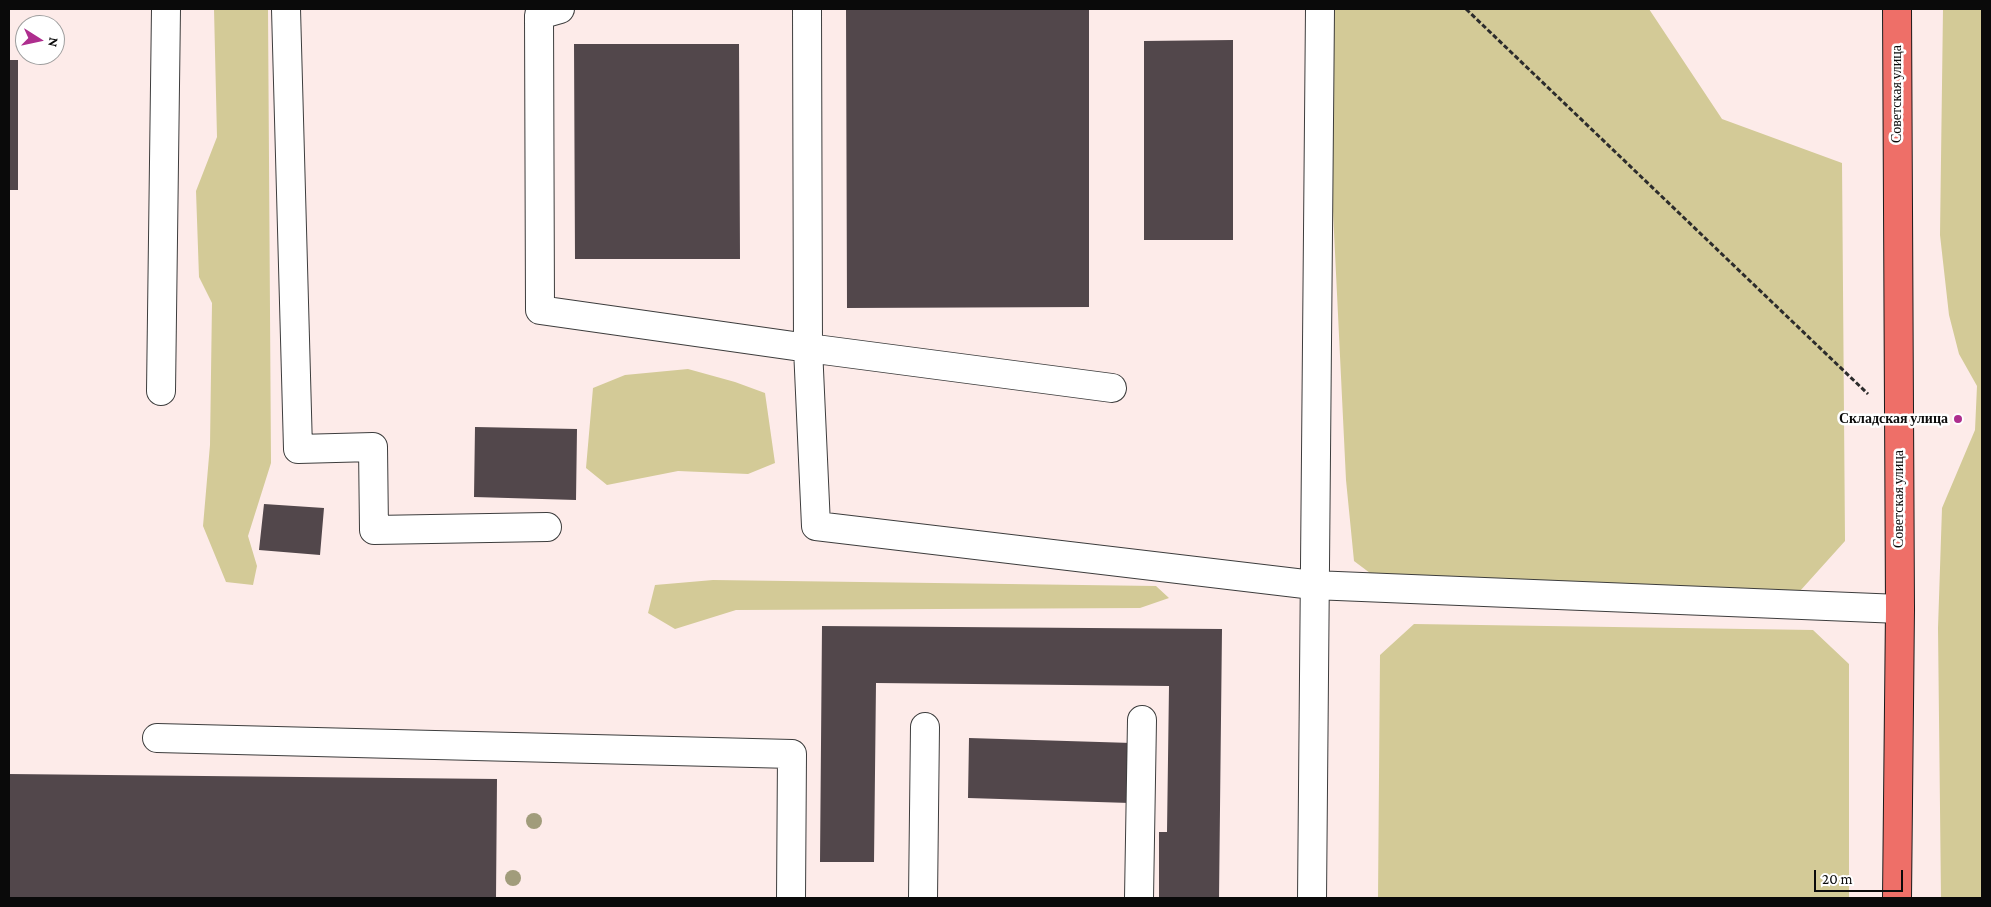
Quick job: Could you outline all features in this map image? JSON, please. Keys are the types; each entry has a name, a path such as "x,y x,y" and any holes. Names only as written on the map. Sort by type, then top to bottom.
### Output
{"main road":[{"name":"Советская улица","path":"1896,898 1900,608 1897,9"}],"lane":[{"path":"161,391 166,9"},
{"path":"286,9 298,449 373,446 374,530 546,527"},
{"path":"560,9 539,15 540,310 1112,388"},
{"path":"807,9 808,348 816,526 1313,585 1900,608"},
{"path":"1312,898 1313,585 1320,9"},
{"path":"1139,898 1142,720"},
{"path":"923,898 925,727"},
{"path":"157,738 792,754 791,898"}],"path":[{"path":"1466,9 1868,394"}],"shaded area":[{"path":"214,9 268,9 271,463 248,536 257,566 253,585 226,582 203,526 210,445 212,303 199,277 196,191 217,137"},
{"path":"1326,9 1649,9 1722,119 1842,163 1845,541 1800,591 1374,576 1354,561 1346,480 1331,170"},
{"path":"1943,9 1982,9 1982,898 1941,898 1938,628 1942,508 1975,430 1977,386 1959,354 1949,315 1940,235"},
{"path":"688,369 735,382 765,393 775,463 748,474 678,471 607,485 586,468 593,388 625,375"},
{"path":"713,580 1156,586 1169,598 1140,608 736,610 675,629 648,613 655,585"},
{"path":"1414,624 1813,630 1849,664 1849,898 1378,898 1380,655"}],"building":[{"path":"846,9 1089,9 1089,307 847,308"},
{"path":"1233,40 1233,240 1144,240 1144,41"},
{"path":"574,44 739,44 740,259 575,259"},
{"path":"9,60 15,60 15,65 18,65 18,190 9,190"},
{"path":"475,427 577,429 576,500 474,497"},
{"path":"264,504 324,508 320,555 259,550"},
{"path":"822,626 1222,629 1219,898 1159,898 1159,832 1167,832 1169,686 876,683 874,862 820,862"},
{"path":"969,738 1132,743 1130,803 968,798"},
{"path":"9,774 497,779 496,898 9,898"}],"place":[{"name":"Складская улица","path":"1958,419"}]}
